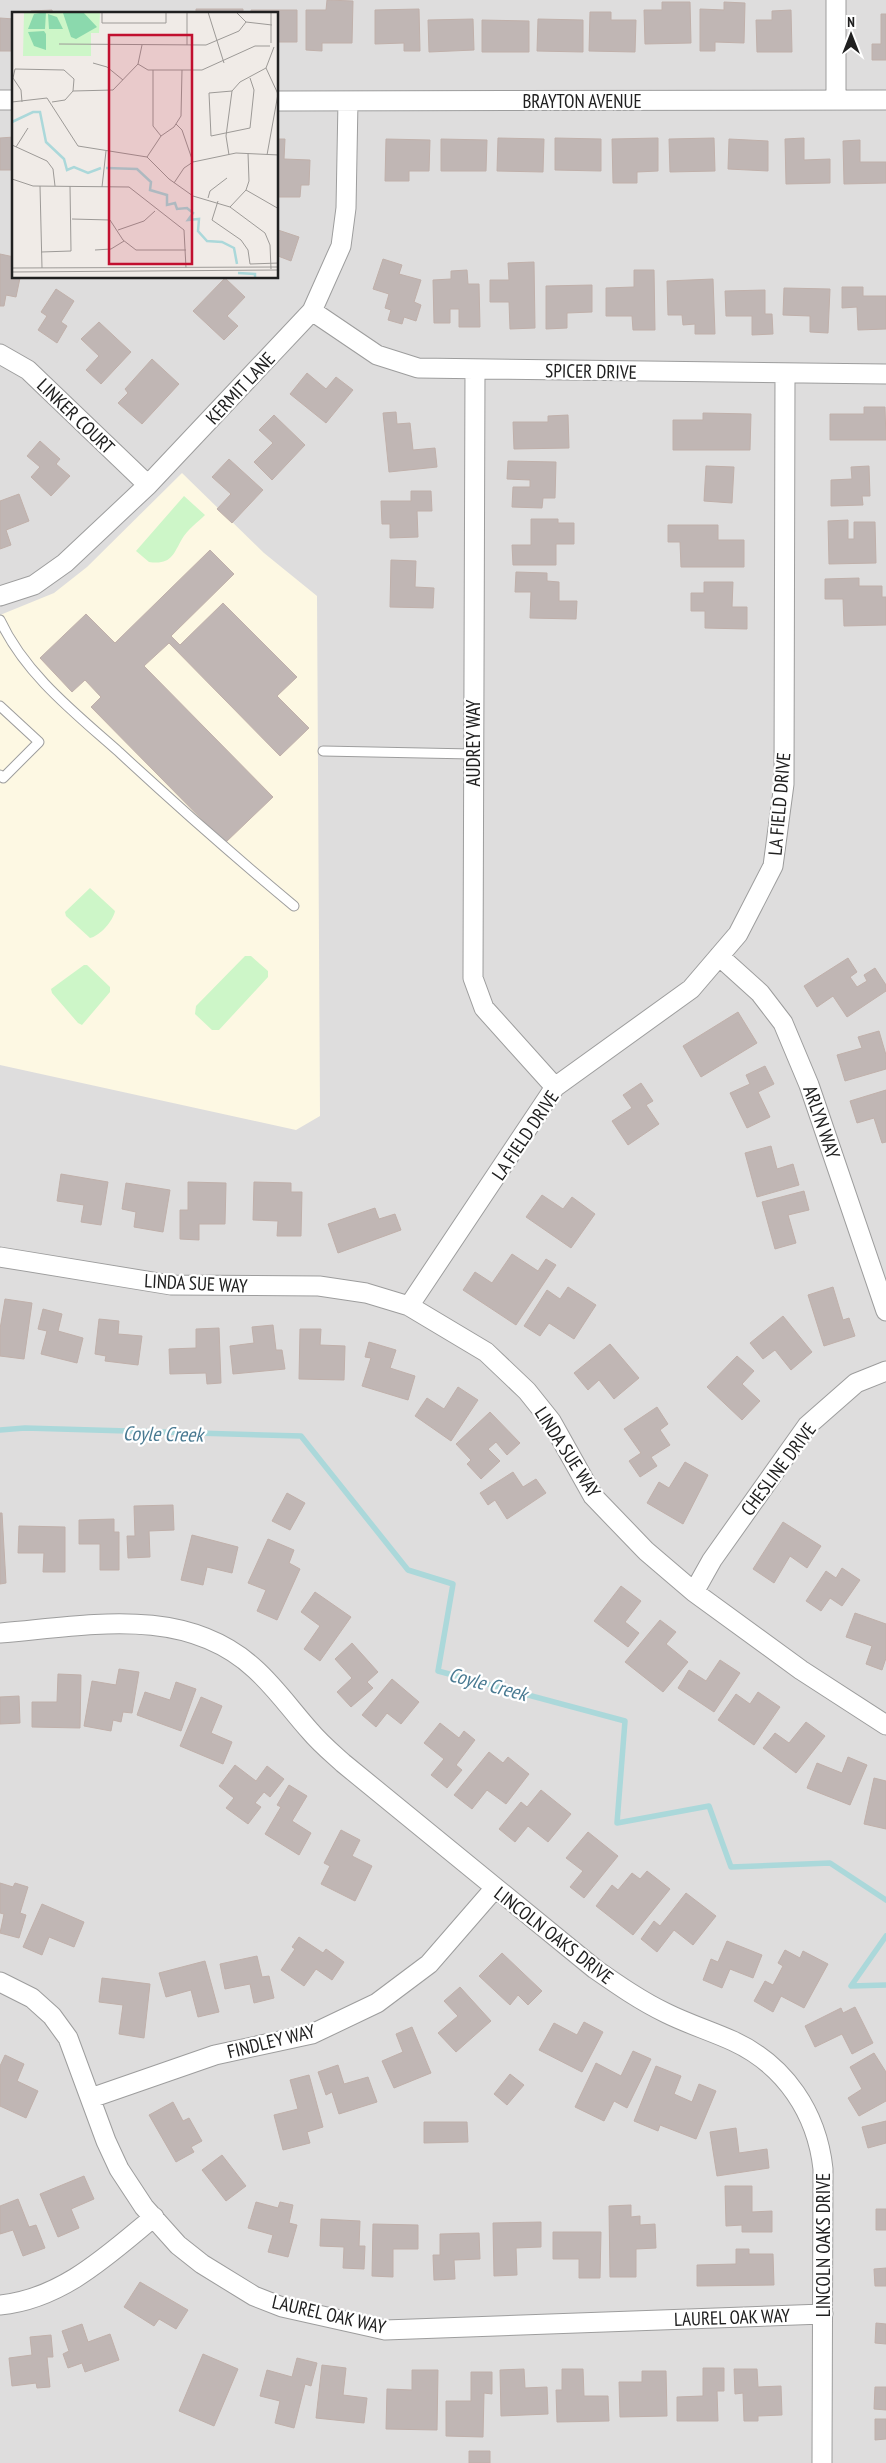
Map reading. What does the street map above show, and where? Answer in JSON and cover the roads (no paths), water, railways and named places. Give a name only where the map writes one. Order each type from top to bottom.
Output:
[{"type":"street","points":[[836,0],[836,100]]},
{"type":"street","name":"BRAYTON AVENUE","points":[[279,101],[886,100]]},
{"type":"street","name":"KERMIT LANE","points":[[0,596],[34,585],[65,563],[148,485],[312,311],[341,246],[346,208],[348,101]]},
{"type":"street","name":"SPICER DRIVE","points":[[312,311],[376,355],[418,368],[886,374]]},
{"type":"street","name":"LINKER COURT","points":[[0,354],[28,370],[148,485]]},
{"type":"street","name":"AUDREY WAY","points":[[475,369],[472,754],[473,978],[484,1008],[555,1087]]},
{"type":"street","name":"LA FIELD DRIVE","points":[[409,1306],[555,1087],[691,989],[738,934],[773,866],[784,784],[785,372]]},
{"type":"street","name":"ARLYN WAY","points":[[719,956],[760,993],[784,1023],[809,1085],[886,1311]]},
{"type":"street","name":"LINDA SUE WAY","points":[[0,1257],[171,1285],[319,1286],[366,1294],[409,1306],[486,1352],[527,1391],[551,1421],[593,1496],[646,1551],[694,1592],[801,1670],[886,1724]]},
{"type":"street","name":"CHESLINE DRIVE","points":[[694,1592],[712,1560],[807,1426],[856,1383],[886,1371]]},
{"type":"street","name":"LINCOLN OAKS DRIVE","points":[[0,1633],[132,1622],[159,1624],[209,1639],[232,1652],[254,1667],[311,1733],[343,1764],[595,1969],[625,1990],[665,2013],[734,2042],[758,2056],[781,2075],[799,2097],[813,2122],[821,2145],[824,2169],[822,2463]]},
{"type":"street","name":"FINDLEY WAY","points":[[91,2098],[215,2056],[312,2034],[377,2003],[429,1964],[495,1888]]},
{"type":"street","name":"LAUREL OAK WAY","points":[[0,1982],[32,1998],[52,2016],[74,2050],[106,2141],[119,2168],[144,2207],[178,2245],[202,2264],[254,2296],[282,2307],[385,2330],[823,2314]]},
{"type":"street","points":[[0,2305],[13,2304],[60,2288],[99,2262],[154,2217]]},
{"type":"lane","points":[[0,620],[9,640],[23,661],[66,703],[208,834],[294,906]]},
{"type":"lane","points":[[0,706],[38,742],[3,778],[0,775]]},
{"type":"lane","points":[[323,750],[472,754]]},
{"type":"waterway","name":"Coyle Creek","points":[[0,1430],[25,1428],[301,1436],[408,1570],[453,1584],[438,1671],[625,1721],[617,1823],[709,1806],[731,1867],[830,1863],[886,1900]]},
{"type":"waterway","name":"Coyle Creek","points":[[886,1936],[851,1986],[886,1985]]}]
